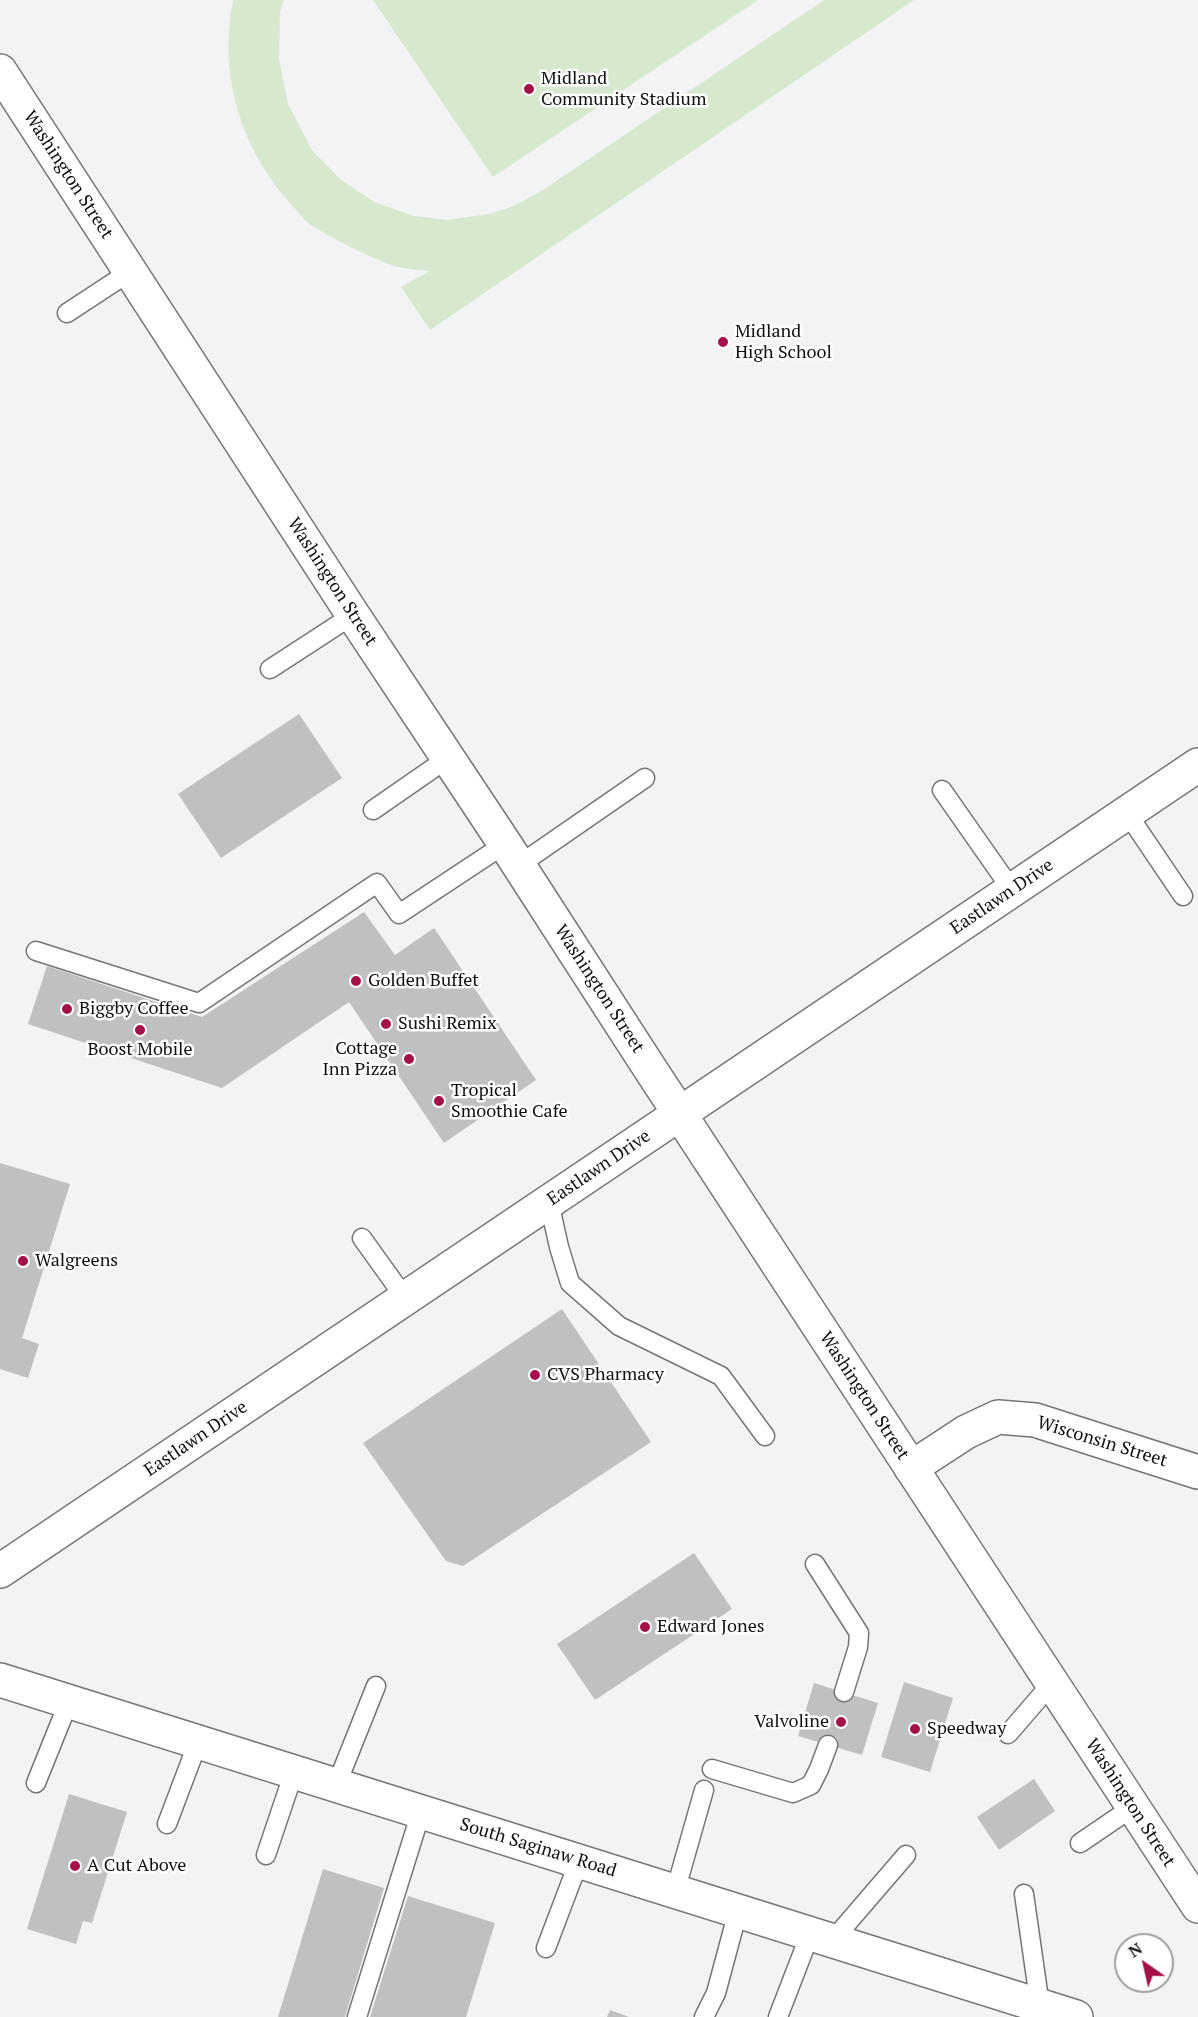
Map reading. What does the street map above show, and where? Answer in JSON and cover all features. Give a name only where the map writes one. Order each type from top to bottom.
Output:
[{"type":"street","name":"Washington Street","points":[[0,71],[353,615],[512,854],[1198,1906]]},
{"type":"street","name":"Eastlawn Drive","points":[[0,1571],[1198,765]]},
{"type":"street","name":"Wisconsin Street","points":[[911,1468],[966,1432],[998,1417],[1035,1420],[1198,1472]]},
{"type":"street","name":"South Saginaw Road","points":[[0,1680],[1076,2017]]},
{"type":"lane","points":[[67,314],[131,271]]},
{"type":"lane","points":[[270,669],[353,615]]},
{"type":"lane","points":[[373,810],[448,758]]},
{"type":"lane","points":[[36,951],[199,1003],[377,883],[399,914],[512,854],[645,778]]},
{"type":"lane","points":[[942,790],[1012,890]]},
{"type":"lane","points":[[1127,813],[1183,896]]},
{"type":"lane","points":[[549,1202],[570,1283],[619,1326],[721,1376],[765,1436]]},
{"type":"lane","points":[[362,1238],[405,1298]]},
{"type":"lane","points":[[815,1564],[859,1633],[858,1647],[844,1692]]},
{"type":"lane","points":[[1008,1734],[1052,1683]]},
{"type":"lane","points":[[336,1786],[376,1686]]},
{"type":"lane","points":[[36,1783],[69,1701]]},
{"type":"lane","points":[[167,1824],[198,1742]]},
{"type":"lane","points":[[712,1769],[793,1793],[811,1785],[828,1745]]},
{"type":"lane","points":[[266,1855],[294,1772]]},
{"type":"lane","points":[[675,1892],[704,1790]]},
{"type":"lane","points":[[1080,1843],[1133,1807]]},
{"type":"lane","points":[[357,2017],[421,1812]]},
{"type":"lane","points":[[778,2017],[821,1938],[906,1855]]},
{"type":"lane","points":[[546,1948],[579,1862]]},
{"type":"lane","points":[[1024,1894],[1040,2006]]},
{"type":"lane","points":[[704,2017],[717,1993],[738,1911]]},
{"type":"green space","points":[[233,0],[284,0],[280,12],[279,59],[288,104],[312,150],[339,178],[374,202],[414,216],[447,220],[490,214],[514,206],[543,190],[824,0],[914,0],[430,330],[401,287],[430,271],[388,264],[317,229],[308,223],[290,203],[258,158],[246,134],[231,82],[229,27]]},
{"type":"green space","name":"Midland Community Stadium","points":[[373,0],[758,0],[493,177]]},
{"type":"building","points":[[299,714],[342,778],[221,858],[178,794]]},
{"type":"building","points":[[364,912],[395,955],[434,928],[536,1080],[444,1143],[349,1002],[222,1088],[28,1024],[47,966],[202,1017]]},
{"type":"building","name":"Walgreens","points":[[0,1163],[70,1184],[22,1338],[39,1344],[28,1378],[0,1369]]},
{"type":"building","name":"CVS Pharmacy","points":[[562,1309],[651,1442],[463,1566],[446,1561],[363,1443]]},
{"type":"building","name":"Edward Jones","points":[[694,1553],[732,1609],[595,1700],[557,1644]]},
{"type":"building","points":[[904,1682],[953,1698],[930,1772],[881,1757]]},
{"type":"building","points":[[814,1683],[878,1703],[862,1755],[798,1736]]},
{"type":"building","points":[[1034,1779],[1055,1811],[999,1850],[977,1817]]},
{"type":"building","points":[[69,1794],[127,1812],[92,1923],[83,1921],[76,1944],[27,1929]]},
{"type":"building","points":[[323,1869],[384,1888],[345,2017],[278,2017]]},
{"type":"building","points":[[408,1896],[495,1923],[466,2017],[370,2017]]},
{"type":"building","points":[[610,2010],[629,2017],[607,2017]]},
{"type":"place","name":"Midland Community Stadium","points":[[529,89]]},
{"type":"place","name":"Midland High School","points":[[723,342]]},
{"type":"place","name":"Golden Buffet","points":[[356,981]]},
{"type":"place","name":"Biggby Coffee","points":[[67,1009]]},
{"type":"place","name":"Sushi Remix","points":[[386,1024]]},
{"type":"place","name":"Boost Mobile","points":[[140,1030]]},
{"type":"place","name":"Cottage Inn Pizza","points":[[409,1059]]},
{"type":"place","name":"Tropical Smoothie Cafe","points":[[439,1101]]},
{"type":"place","name":"Walgreens","points":[[23,1261]]},
{"type":"place","name":"CVS Pharmacy","points":[[535,1375]]},
{"type":"place","name":"Edward Jones","points":[[645,1627]]},
{"type":"place","name":"Valvoline","points":[[841,1722]]},
{"type":"place","name":"Speedway","points":[[915,1729]]},
{"type":"place","name":"A Cut Above","points":[[75,1866]]}]
